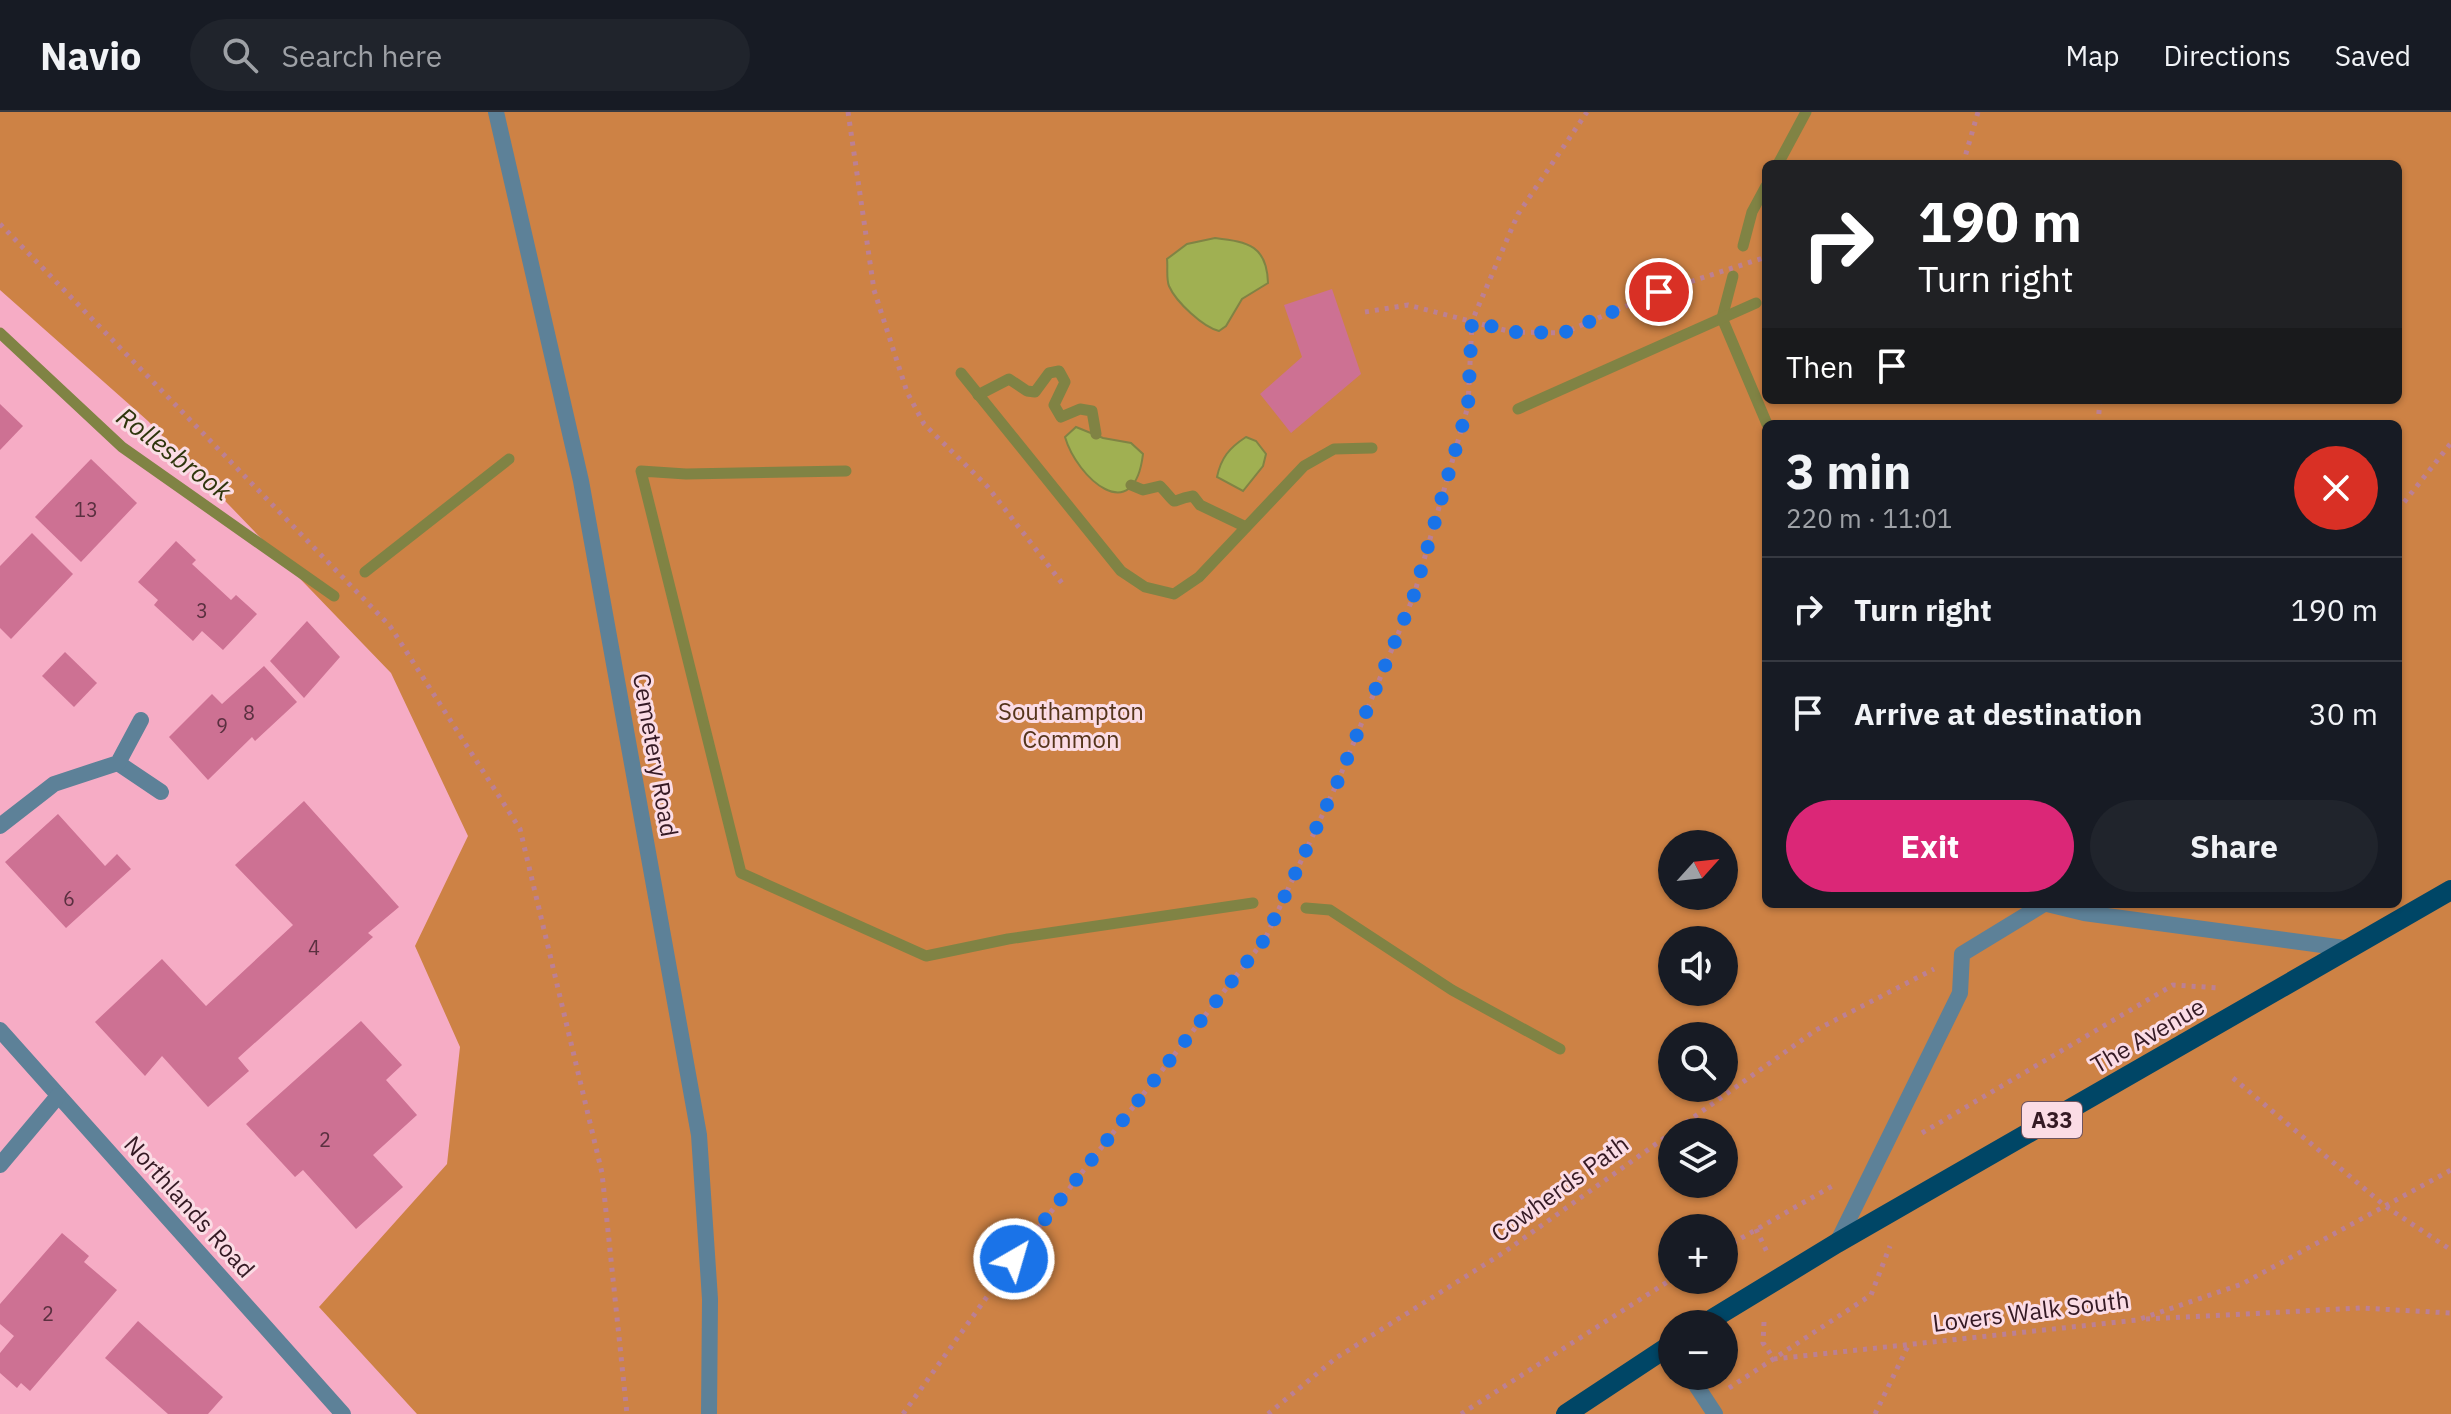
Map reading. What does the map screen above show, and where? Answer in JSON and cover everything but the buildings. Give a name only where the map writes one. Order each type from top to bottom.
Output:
[{"type":"main road","name":"The Avenue","points":[[1727,1310],[1837,1243],[2451,890]]},
{"type":"main road","points":[[1566,1414],[1658,1354]]},
{"type":"street","name":"Cemetery Road","points":[[496,112],[581,481],[699,1135],[710,1299],[709,1414]]},
{"type":"street","points":[[0,826],[54,784],[118,763],[141,720]]},
{"type":"street","points":[[118,763],[161,792]]},
{"type":"street","points":[[1837,1243],[1960,993],[1962,954],[2038,908]]},
{"type":"street","points":[[2062,908],[2352,949]]},
{"type":"street","name":"Northlands Road","points":[[0,1030],[343,1414]]},
{"type":"street","points":[[0,1165],[58,1096]]},
{"type":"street","points":[[1699,1390],[1715,1414]]},
{"type":"path","points":[[848,112],[874,290],[907,392],[924,424],[987,486],[1065,587]]},
{"type":"path","points":[[903,1414],[1014,1259],[1265,939],[1338,781],[1414,595],[1468,406],[1472,321],[1518,214],[1587,112]]},
{"type":"path","points":[[1964,160],[1978,112]]},
{"type":"path","points":[[0,224],[390,626],[520,829],[602,1173],[627,1414]]},
{"type":"path","points":[[1365,312],[1408,305],[1512,332],[1563,333],[1659,292],[1762,258]]},
{"type":"path","points":[[2402,505],[2451,443]]},
{"type":"path","name":"Cowherds Path","points":[[1268,1414],[1336,1358],[1503,1253],[1816,1030],[1962,954]]},
{"type":"path","points":[[1917,1136],[2173,985]]},
{"type":"path","points":[[2233,1078],[2385,1206],[2451,1250]]},
{"type":"path","name":"Lovers Walk South","points":[[1774,1359],[2137,1320],[2242,1284],[2451,1170]]},
{"type":"path","points":[[1738,1240],[1837,1183]]},
{"type":"path","points":[[1756,1229],[1768,1247]]},
{"type":"path","points":[[1461,1414],[1658,1288]]},
{"type":"path","points":[[1741,1381],[1871,1295]]},
{"type":"path","points":[[2137,1320],[2361,1308],[2451,1313]]},
{"type":"path","points":[[1763,1343],[1774,1359]]},
{"type":"path","points":[[1875,1414],[1909,1345]]},
{"type":"green space","name":"Southampton Common","points":[[0,112],[2451,112],[2451,1414],[417,1414],[319,1307],[447,1164],[460,1047],[415,946],[468,836],[391,673],[148,421],[0,290]]},
{"type":"shaded area","points":[[1215,238],[1254,248],[1264,261],[1268,283],[1242,299],[1226,326],[1219,331],[1205,325],[1184,306],[1169,286],[1167,276],[1167,259],[1187,244]]},
{"type":"shaded area","points":[[1076,427],[1103,438],[1131,443],[1143,454],[1138,476],[1129,489],[1118,492],[1105,489],[1081,468],[1065,437]]},
{"type":"shaded area","points":[[1246,437],[1256,441],[1266,454],[1263,466],[1243,491],[1217,477],[1227,454]]},
{"type":"waterway","points":[[1780,160],[1806,112]]},
{"type":"waterway","points":[[1743,246],[1752,212],[1762,193]]},
{"type":"waterway","points":[[1733,276],[1722,318],[1765,420]]},
{"type":"waterway","points":[[1518,409],[1756,303]]},
{"type":"waterway","name":"Rollesbrook","points":[[0,333],[122,447],[334,596]]},
{"type":"waterway","points":[[978,395],[1009,379],[1027,391],[1035,392],[1049,373],[1059,371],[1065,382],[1054,405],[1061,417],[1080,409],[1092,411],[1096,434]]},
{"type":"waterway","points":[[961,373],[1121,571],[1145,587],[1174,594],[1199,577],[1304,466],[1334,449],[1372,448]]},
{"type":"waterway","points":[[365,572],[509,459]]},
{"type":"waterway","points":[[846,471],[686,474],[641,471],[741,873],[926,956],[1008,939],[1253,903]]},
{"type":"waterway","points":[[1131,485],[1143,490],[1160,486],[1175,501],[1193,496],[1200,505],[1246,527]]},
{"type":"waterway","points":[[1306,908],[1330,910],[1452,990],[1560,1049]]},
{"type":"route","points":[[1014,1259],[1265,939],[1338,781],[1414,595],[1468,406],[1472,321],[1512,332],[1563,333],[1659,292]]}]
